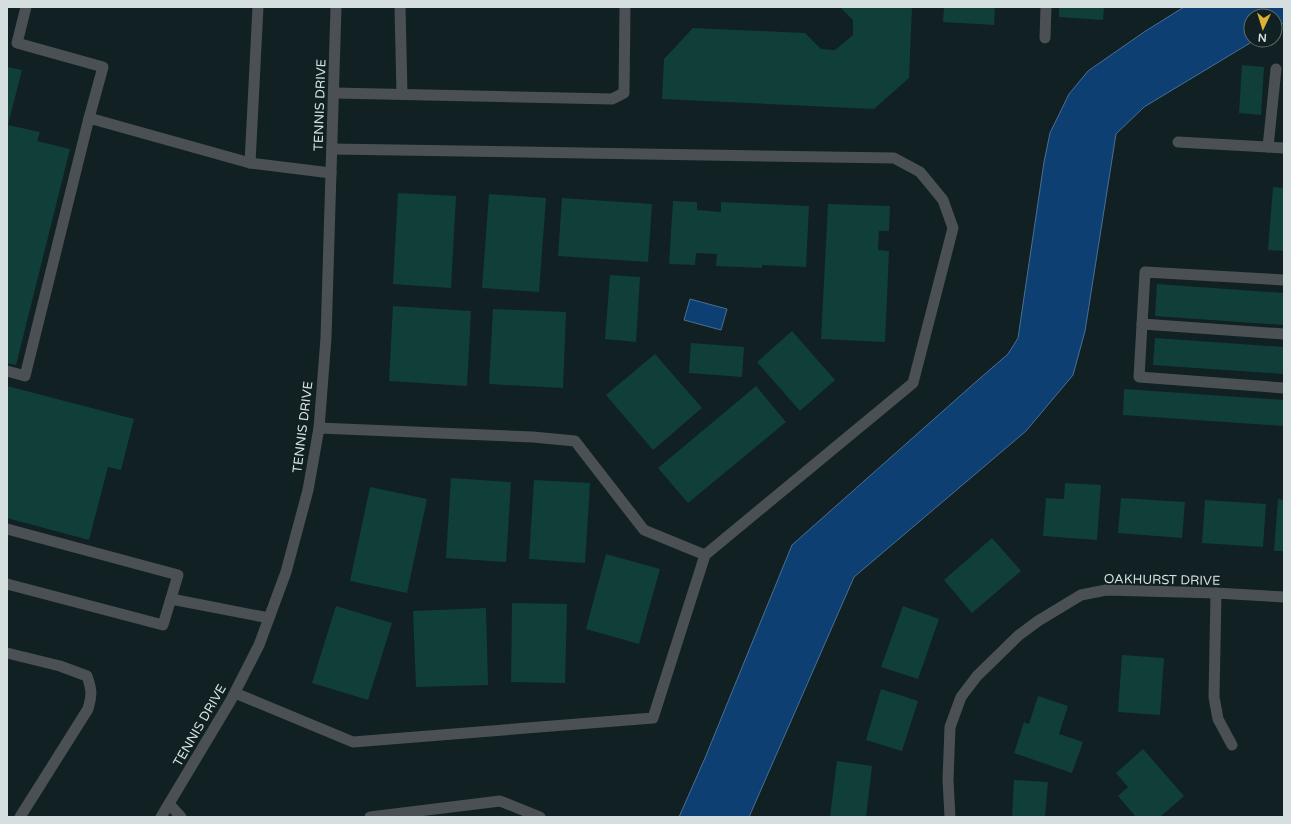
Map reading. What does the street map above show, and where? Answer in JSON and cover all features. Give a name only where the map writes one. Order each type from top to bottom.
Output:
[{"type":"street","points":[[7,371],[25,376],[103,67],[17,43],[26,7]]},
{"type":"street","points":[[250,163],[258,7]]},
{"type":"street","name":"TENNIS DRIVE","points":[[161,817],[235,693],[258,645],[286,572],[308,490],[318,428],[326,338],[336,7]]},
{"type":"street","points":[[400,7],[402,94]]},
{"type":"street","points":[[334,92],[612,99],[624,93],[625,7]]},
{"type":"street","points":[[1045,38],[1046,7]]},
{"type":"street","points":[[1268,147],[1276,69]]},
{"type":"street","points":[[89,118],[250,163],[331,173]]},
{"type":"street","points":[[1178,142],[1284,148]]},
{"type":"street","points":[[235,693],[353,742],[653,718],[705,555],[913,383],[953,228],[944,200],[920,172],[894,158],[332,149]]},
{"type":"street","points":[[1284,280],[1145,272],[1139,377],[1284,388]]},
{"type":"street","points":[[1142,324],[1284,334]]},
{"type":"street","points":[[318,428],[533,437],[575,441],[644,530],[705,555]]},
{"type":"street","points":[[7,529],[178,575],[163,625],[7,584]]},
{"type":"street","name":"OAKHURST DRIVE","points":[[950,817],[948,780],[950,727],[961,697],[977,676],[1019,635],[1038,622],[1081,595],[1106,590],[1216,593],[1284,597]]},
{"type":"street","points":[[1216,593],[1214,697],[1218,719],[1232,745]]},
{"type":"street","points":[[172,599],[269,618]]},
{"type":"street","points":[[7,653],[60,666],[87,676],[91,686],[92,696],[88,709],[20,817]]},
{"type":"street","points":[[370,817],[500,801],[540,817]]},
{"type":"street","points":[[169,804],[181,817]]},
{"type":"water","points":[[1184,7],[1284,7],[1283,24],[1283,8],[1243,8],[1243,47],[1144,107],[1116,134],[1085,331],[1073,375],[1026,431],[854,577],[749,817],[679,817],[705,758],[792,545],[1008,354],[1018,338],[1044,162],[1050,133],[1069,94],[1088,71],[1144,32]]},
{"type":"water","points":[[690,299],[727,309],[721,330],[684,320]]},
{"type":"building","points":[[840,7],[912,7],[909,78],[874,109],[662,99],[664,59],[693,28],[805,33],[821,49],[835,50],[853,35],[853,20]]},
{"type":"building","points":[[944,7],[995,7],[994,25],[943,22]]},
{"type":"building","points":[[1059,7],[1104,7],[1103,20],[1059,17]]},
{"type":"building","points":[[1242,65],[1264,67],[1261,115],[1239,113]]},
{"type":"building","points":[[7,67],[22,70],[8,125],[40,132],[37,141],[70,149],[16,365],[7,363]]},
{"type":"building","points":[[1273,187],[1284,188],[1284,251],[1268,250]]},
{"type":"building","points":[[398,193],[456,196],[451,288],[393,284]]},
{"type":"building","points":[[489,194],[546,198],[539,292],[482,288]]},
{"type":"building","points":[[562,198],[652,204],[648,262],[558,256]]},
{"type":"building","points":[[673,201],[697,202],[697,210],[721,212],[721,202],[809,206],[806,267],[762,265],[762,268],[716,266],[717,254],[696,253],[695,265],[669,264]]},
{"type":"building","points":[[828,204],[890,206],[889,231],[879,231],[878,250],[889,251],[885,342],[821,339]]},
{"type":"building","points":[[610,275],[640,277],[636,342],[605,339]]},
{"type":"building","points":[[1157,284],[1284,293],[1284,325],[1155,316]]},
{"type":"building","points":[[393,306],[471,311],[467,386],[389,381]]},
{"type":"building","points":[[493,309],[566,312],[563,388],[489,384]]},
{"type":"building","points":[[792,331],[835,380],[800,411],[757,362]]},
{"type":"building","points":[[1155,338],[1284,347],[1284,374],[1153,365]]},
{"type":"building","points":[[691,343],[744,347],[742,377],[689,373]]},
{"type":"building","points":[[655,354],[702,408],[653,450],[606,395]]},
{"type":"building","points":[[7,386],[134,419],[121,470],[108,467],[89,540],[7,518]]},
{"type":"building","points":[[756,386],[786,422],[688,503],[658,468]]},
{"type":"building","points":[[1124,389],[1284,400],[1284,426],[1123,415]]},
{"type":"building","points":[[451,478],[511,482],[506,562],[446,558]]},
{"type":"building","points":[[534,480],[590,483],[585,563],[529,559]]},
{"type":"building","points":[[1065,483],[1101,485],[1097,540],[1043,536],[1046,498],[1064,499]]},
{"type":"building","points":[[370,487],[427,499],[407,593],[350,581]]},
{"type":"building","points":[[1121,498],[1185,502],[1182,538],[1118,533]]},
{"type":"building","points":[[1278,499],[1284,500],[1284,551],[1274,551]]},
{"type":"building","points":[[1205,500],[1266,504],[1263,547],[1202,543]]},
{"type":"building","points":[[992,538],[1021,571],[972,613],[944,580]]},
{"type":"building","points":[[606,554],[660,569],[639,644],[586,629]]},
{"type":"building","points":[[512,603],[567,604],[565,683],[511,682]]},
{"type":"building","points":[[336,606],[392,623],[368,700],[312,683]]},
{"type":"building","points":[[903,606],[939,619],[918,679],[881,667]]},
{"type":"building","points":[[486,608],[488,685],[416,687],[413,611]]},
{"type":"building","points":[[1122,655],[1164,658],[1160,715],[1118,712]]},
{"type":"building","points":[[881,689],[918,701],[902,751],[866,740]]},
{"type":"building","points":[[1038,696],[1068,706],[1059,734],[1083,742],[1072,773],[1014,753],[1024,722],[1029,724]]},
{"type":"building","points":[[1143,749],[1184,796],[1160,817],[1136,817],[1118,796],[1128,787],[1116,773]]},
{"type":"building","points":[[837,761],[872,766],[866,817],[830,817]]},
{"type":"building","points":[[1014,780],[1048,782],[1045,817],[1012,817]]}]
